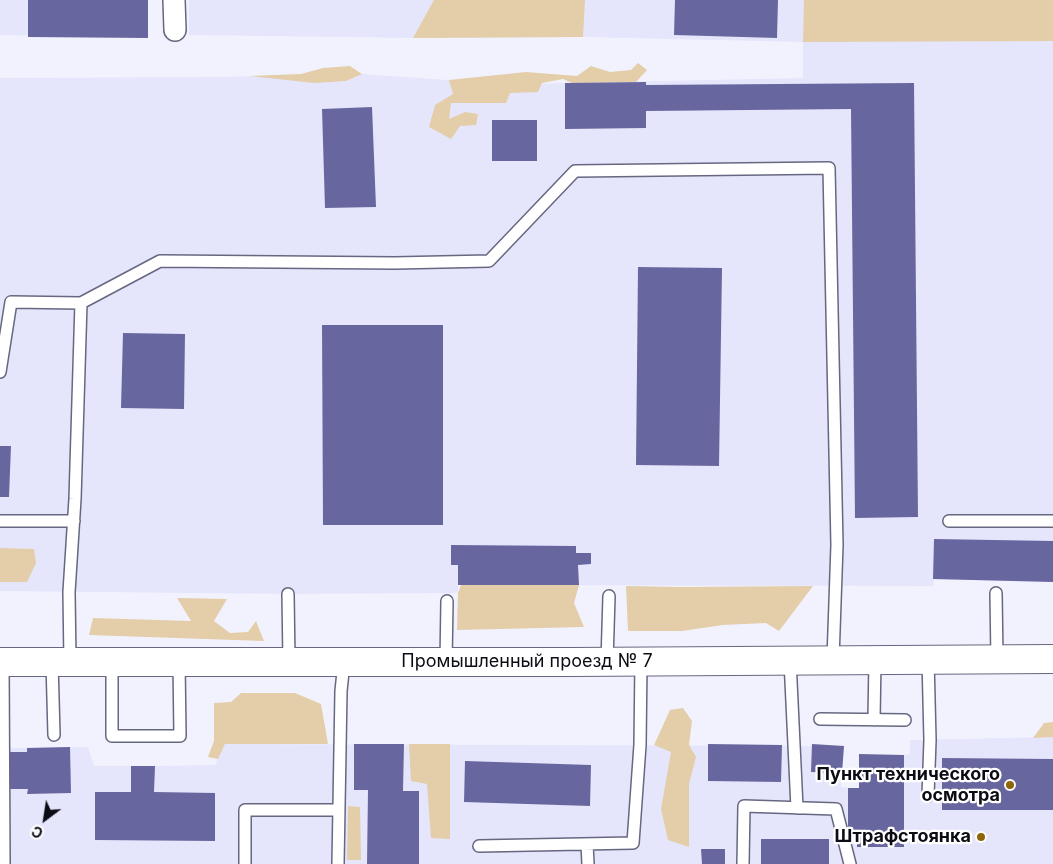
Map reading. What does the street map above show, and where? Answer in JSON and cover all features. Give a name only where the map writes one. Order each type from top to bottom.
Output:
[{"type":"street","points":[[174,0],[175,30]]},
{"type":"street","name":"Промышленный проезд № 7","points":[[2,662],[641,662],[833,659],[1053,659]]},
{"type":"lane","points":[[0,372],[11,302],[81,304],[160,261],[394,263],[489,260],[575,171],[830,168],[837,545],[833,659]]},
{"type":"lane","points":[[54,735],[69,592],[74,521],[81,304]]},
{"type":"lane","points":[[0,520],[74,521]]},
{"type":"lane","points":[[949,521],[1053,521]]},
{"type":"lane","points":[[996,593],[997,659]]},
{"type":"lane","points":[[288,594],[289,662]]},
{"type":"lane","points":[[607,662],[609,596]]},
{"type":"lane","points":[[446,662],[447,601]]},
{"type":"lane","points":[[874,720],[875,659]]},
{"type":"lane","points":[[790,660],[797,808]]},
{"type":"lane","points":[[928,660],[930,740],[928,796]]},
{"type":"lane","points":[[2,662],[4,864]]},
{"type":"lane","points":[[112,662],[112,736],[180,736],[179,662]]},
{"type":"lane","points":[[338,864],[337,810],[344,662]]},
{"type":"lane","points":[[479,846],[633,843],[640,745],[641,662]]},
{"type":"lane","points":[[820,719],[905,720]]},
{"type":"lane","points":[[744,864],[744,806],[836,809],[850,864]]},
{"type":"lane","points":[[245,864],[245,810],[337,810]]},
{"type":"lane","points":[[587,844],[588,864]]},
{"type":"shaded area","points":[[0,0],[148,0],[148,38],[0,35]]},
{"type":"shaded area","points":[[189,0],[1053,0],[1053,582],[934,579],[933,586],[458,585],[458,593],[288,594],[0,591],[0,78],[223,77],[348,73],[448,80],[471,85],[803,78],[803,42],[583,37],[413,38],[189,35]]},
{"type":"shaded area","points":[[434,0],[585,0],[583,37],[413,38]]},
{"type":"shaded area","points":[[804,0],[1053,0],[1053,41],[803,42]]},
{"type":"shaded area","points":[[638,63],[647,70],[636,82],[572,83],[563,79],[542,83],[538,92],[510,93],[506,103],[451,103],[449,119],[465,112],[478,114],[476,125],[460,126],[451,139],[429,127],[435,105],[453,94],[449,80],[526,72],[577,76],[591,66],[610,72],[631,70]]},
{"type":"shaded area","points":[[350,66],[362,74],[346,81],[314,83],[250,76],[301,74],[323,68]]},
{"type":"shaded area","points":[[0,548],[34,549],[36,563],[27,582],[0,582]]},
{"type":"shaded area","points":[[461,585],[579,585],[574,603],[584,627],[457,630],[458,593]]},
{"type":"shaded area","points":[[626,586],[813,586],[779,631],[766,623],[723,625],[682,631],[628,631]]},
{"type":"shaded area","points":[[177,598],[227,599],[214,621],[230,633],[248,632],[256,621],[264,641],[89,635],[93,618],[191,621]]},
{"type":"shaded area","points":[[241,693],[295,693],[321,704],[328,744],[225,744],[218,759],[208,757],[214,741],[214,703],[231,702]]},
{"type":"shaded area","points":[[683,708],[692,721],[689,745],[696,757],[689,784],[689,847],[668,840],[661,809],[671,752],[654,745],[670,710]]},
{"type":"shaded area","points":[[1053,722],[1053,737],[1033,738],[1044,723]]},
{"type":"shaded area","points":[[1053,737],[1053,864],[0,864],[0,748],[88,747],[94,766],[155,766],[215,765],[225,744],[844,746],[841,787],[848,788],[848,829],[857,830],[857,847],[903,847],[904,755],[910,754],[910,740]]},
{"type":"shaded area","points":[[409,744],[450,744],[450,839],[431,838],[427,784],[411,781]]},
{"type":"shaded area","points":[[348,806],[360,807],[361,860],[347,860]]},
{"type":"building","points":[[28,0],[148,0],[148,38],[28,37]]},
{"type":"building","points":[[675,0],[778,0],[777,38],[674,35]]},
{"type":"building","points":[[646,82],[646,85],[914,83],[918,517],[855,518],[851,109],[646,111],[646,128],[565,129],[565,83]]},
{"type":"building","points":[[372,107],[376,207],[325,208],[322,109]]},
{"type":"building","points":[[492,120],[537,120],[537,161],[492,161]]},
{"type":"building","points":[[638,267],[722,268],[719,466],[636,465]]},
{"type":"building","points":[[322,325],[443,325],[443,525],[323,525]]},
{"type":"building","points":[[123,333],[185,334],[184,409],[121,408]]},
{"type":"building","points":[[0,446],[11,446],[9,497],[0,497]]},
{"type":"building","points":[[934,539],[1053,541],[1053,582],[933,579]]},
{"type":"building","points":[[451,545],[576,546],[576,553],[591,553],[591,564],[578,565],[579,585],[458,585],[458,565],[451,565]]},
{"type":"building","points":[[354,744],[404,744],[403,791],[419,791],[419,864],[367,864],[368,790],[354,790]]},
{"type":"building","points":[[708,744],[782,745],[781,782],[708,781]]},
{"type":"building","points":[[812,744],[844,746],[842,773],[811,772]]},
{"type":"building","points":[[70,747],[71,793],[27,794],[28,789],[0,789],[0,752],[27,752],[27,748]]},
{"type":"building","points":[[859,754],[904,755],[904,847],[857,847],[857,830],[848,830],[848,788],[859,788]]},
{"type":"building","name":"Пункт технического осмотра","points":[[942,758],[1053,759],[1053,810],[942,810]]},
{"type":"building","points":[[465,761],[591,765],[590,806],[464,802]]},
{"type":"building","points":[[131,766],[155,766],[154,792],[215,793],[215,841],[95,840],[95,792],[131,792]]},
{"type":"building","points":[[761,839],[829,839],[829,864],[761,864]]},
{"type":"building","points":[[701,849],[725,849],[725,864],[702,864]]},
{"type":"place","name":"Пункт технического осмотра","points":[[1010,785]]},
{"type":"place","name":"Штрафстоянка","points":[[981,837]]}]
